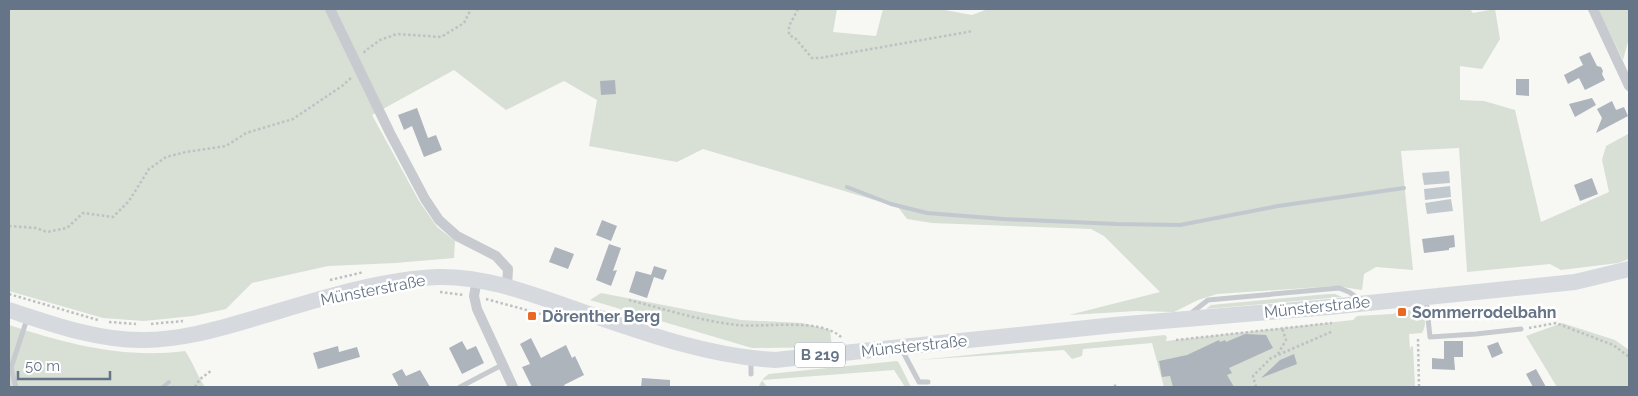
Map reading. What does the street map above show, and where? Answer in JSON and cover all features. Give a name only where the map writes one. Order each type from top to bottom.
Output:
[{"type":"main road","name":"Münsterstraße","points":[[9,310],[97,335],[145,340],[206,332],[337,295],[413,279],[437,277],[477,279],[714,353],[751,367],[775,360],[851,352],[1575,282],[1629,269]]},
{"type":"street","points":[[330,9],[425,199],[439,220],[457,236],[496,256],[508,269],[507,287]]},
{"type":"street","points":[[1592,9],[1629,86]]},
{"type":"street","points":[[477,279],[474,296],[478,309],[513,387]]},
{"type":"lane","points":[[1426,296],[1430,337],[1521,329]]},
{"type":"lane","points":[[16,387],[11,368],[28,316]]},
{"type":"lane","points":[[901,347],[921,385],[928,382]]},
{"type":"lane","points":[[460,387],[502,365]]},
{"type":"path","points":[[9,226],[36,228],[47,232],[67,228],[83,213],[113,217],[129,201],[149,169],[166,158],[193,151],[226,146],[246,133],[293,118],[342,86],[361,70],[365,51],[380,40],[397,34],[441,37],[464,23],[472,9]]},
{"type":"path","points":[[798,9],[789,26],[789,35],[795,38],[812,58],[973,31]]},
{"type":"path","points":[[328,281],[371,271]]},
{"type":"path","points":[[9,294],[103,321],[144,325],[186,320]]},
{"type":"path","points":[[629,300],[738,325],[806,326],[825,329],[844,340],[851,352]]},
{"type":"path","points":[[1176,340],[1332,323]]},
{"type":"path","points":[[1521,329],[1556,323],[1613,345],[1629,357]]},
{"type":"path","points":[[1278,355],[1286,340],[1282,328]]},
{"type":"path","points":[[1256,387],[1252,376],[1270,358],[1333,331]]},
{"type":"path","points":[[1418,339],[1419,387]]},
{"type":"path","points":[[195,387],[200,379],[212,370]]},
{"type":"shaded area","points":[[9,9],[837,9],[833,32],[876,36],[883,9],[939,9],[972,15],[988,9],[1470,9],[1473,13],[1495,9],[1500,39],[1482,69],[1460,66],[1460,100],[1484,101],[1515,110],[1541,222],[1609,192],[1602,160],[1606,146],[1628,134],[1629,259],[1618,263],[1561,270],[1550,264],[1467,272],[1459,148],[1401,151],[1413,270],[1376,267],[1364,274],[1362,290],[1336,286],[1217,294],[1198,300],[1174,312],[1137,311],[1069,315],[1160,292],[1104,236],[1091,229],[932,223],[907,219],[898,207],[703,149],[677,162],[589,146],[597,100],[564,81],[506,110],[454,70],[372,115],[419,201],[437,227],[455,241],[454,258],[328,266],[252,283],[226,309],[193,316],[144,321],[103,318],[9,291]]},
{"type":"shaded area","points":[[1598,9],[1629,9],[1629,38],[1623,60]]},
{"type":"shaded area","points":[[1449,171],[1450,183],[1424,185],[1422,173]]},
{"type":"shaded area","points":[[1450,186],[1451,197],[1425,200],[1424,189]]},
{"type":"shaded area","points":[[1451,199],[1453,211],[1427,214],[1425,203]]},
{"type":"shaded area","points":[[601,293],[741,320],[802,323],[830,330],[832,347],[752,348],[590,300]]},
{"type":"shaded area","points":[[1328,294],[1342,297],[1206,309],[1211,305]]},
{"type":"shaded area","points":[[1421,309],[1425,320],[1422,333],[1409,334],[1410,350],[1411,346],[1413,347],[1415,387],[1164,387],[1152,343],[1083,349],[1082,356],[1072,359],[1064,350],[919,360],[1165,335],[1167,337],[1166,341],[1353,320],[1357,316],[1393,314],[1400,311]]},
{"type":"shaded area","points":[[1562,323],[1615,340],[1629,350],[1629,387],[1557,387],[1526,336]]},
{"type":"shaded area","points":[[9,325],[74,344],[96,348],[140,353],[185,351],[205,387],[9,387]]},
{"type":"shaded area","points":[[897,361],[911,387],[905,387],[894,370],[762,380],[769,374]]},
{"type":"shaded area","points":[[762,380],[767,387],[759,386]]},
{"type":"building","points":[[1590,52],[1597,66],[1601,67],[1605,80],[1585,90],[1579,78],[1568,84],[1564,75],[1583,65],[1579,57]]},
{"type":"building","points":[[1516,79],[1529,79],[1529,96],[1516,95]]},
{"type":"building","points":[[615,80],[616,94],[601,95],[600,81]]},
{"type":"building","points":[[1592,98],[1596,105],[1575,117],[1569,104]]},
{"type":"building","points":[[1612,101],[1616,110],[1624,107],[1628,116],[1596,133],[1602,118],[1597,109]]},
{"type":"building","points":[[417,108],[428,138],[436,135],[442,150],[424,157],[412,126],[404,130],[398,115]]},
{"type":"building","points":[[1592,178],[1598,194],[1580,201],[1574,185]]},
{"type":"building","points":[[602,220],[617,226],[611,241],[596,235]]},
{"type":"building","points":[[1454,235],[1455,247],[1449,248],[1449,250],[1424,253],[1422,239]]},
{"type":"building","points":[[609,244],[621,248],[613,271],[617,270],[611,286],[596,280]]},
{"type":"building","points":[[555,247],[574,254],[568,269],[549,262]]},
{"type":"building","points":[[654,266],[667,270],[663,280],[654,277],[647,298],[629,292],[636,271],[651,275]]},
{"type":"building","points":[[1245,334],[1266,335],[1273,348],[1229,368],[1232,373],[1227,375],[1234,387],[1173,387],[1170,376],[1162,377],[1159,361],[1187,355],[1219,340],[1220,342],[1225,340],[1226,342]]},
{"type":"building","points":[[531,338],[541,358],[566,345],[572,358],[575,356],[584,375],[564,385],[565,387],[532,387],[522,367],[530,364],[520,344]]},
{"type":"building","points":[[462,341],[467,350],[476,346],[484,363],[462,374],[449,348]]},
{"type":"building","points":[[1444,341],[1463,341],[1463,357],[1454,357],[1455,370],[1432,369],[1432,358],[1444,359]]},
{"type":"building","points":[[1498,342],[1503,353],[1492,358],[1487,346]]},
{"type":"building","points":[[338,346],[339,352],[357,347],[360,357],[318,369],[313,353]]},
{"type":"building","points":[[1294,354],[1297,364],[1261,378],[1280,360]]},
{"type":"building","points":[[402,369],[406,376],[420,370],[430,387],[399,387],[392,374]]},
{"type":"building","points":[[1536,369],[1546,387],[1533,387],[1526,374]]},
{"type":"building","points":[[642,378],[670,380],[670,387],[641,387]]},
{"type":"waterway","points":[[847,187],[891,204],[927,213],[1003,219],[1180,225],[1278,206],[1404,188]]},
{"type":"waterway","points":[[163,387],[169,382]]},
{"type":"place","name":"Sommerrodelbahn","points":[[1402,312]]},
{"type":"place","name":"Dörenther Berg","points":[[532,316]]}]
